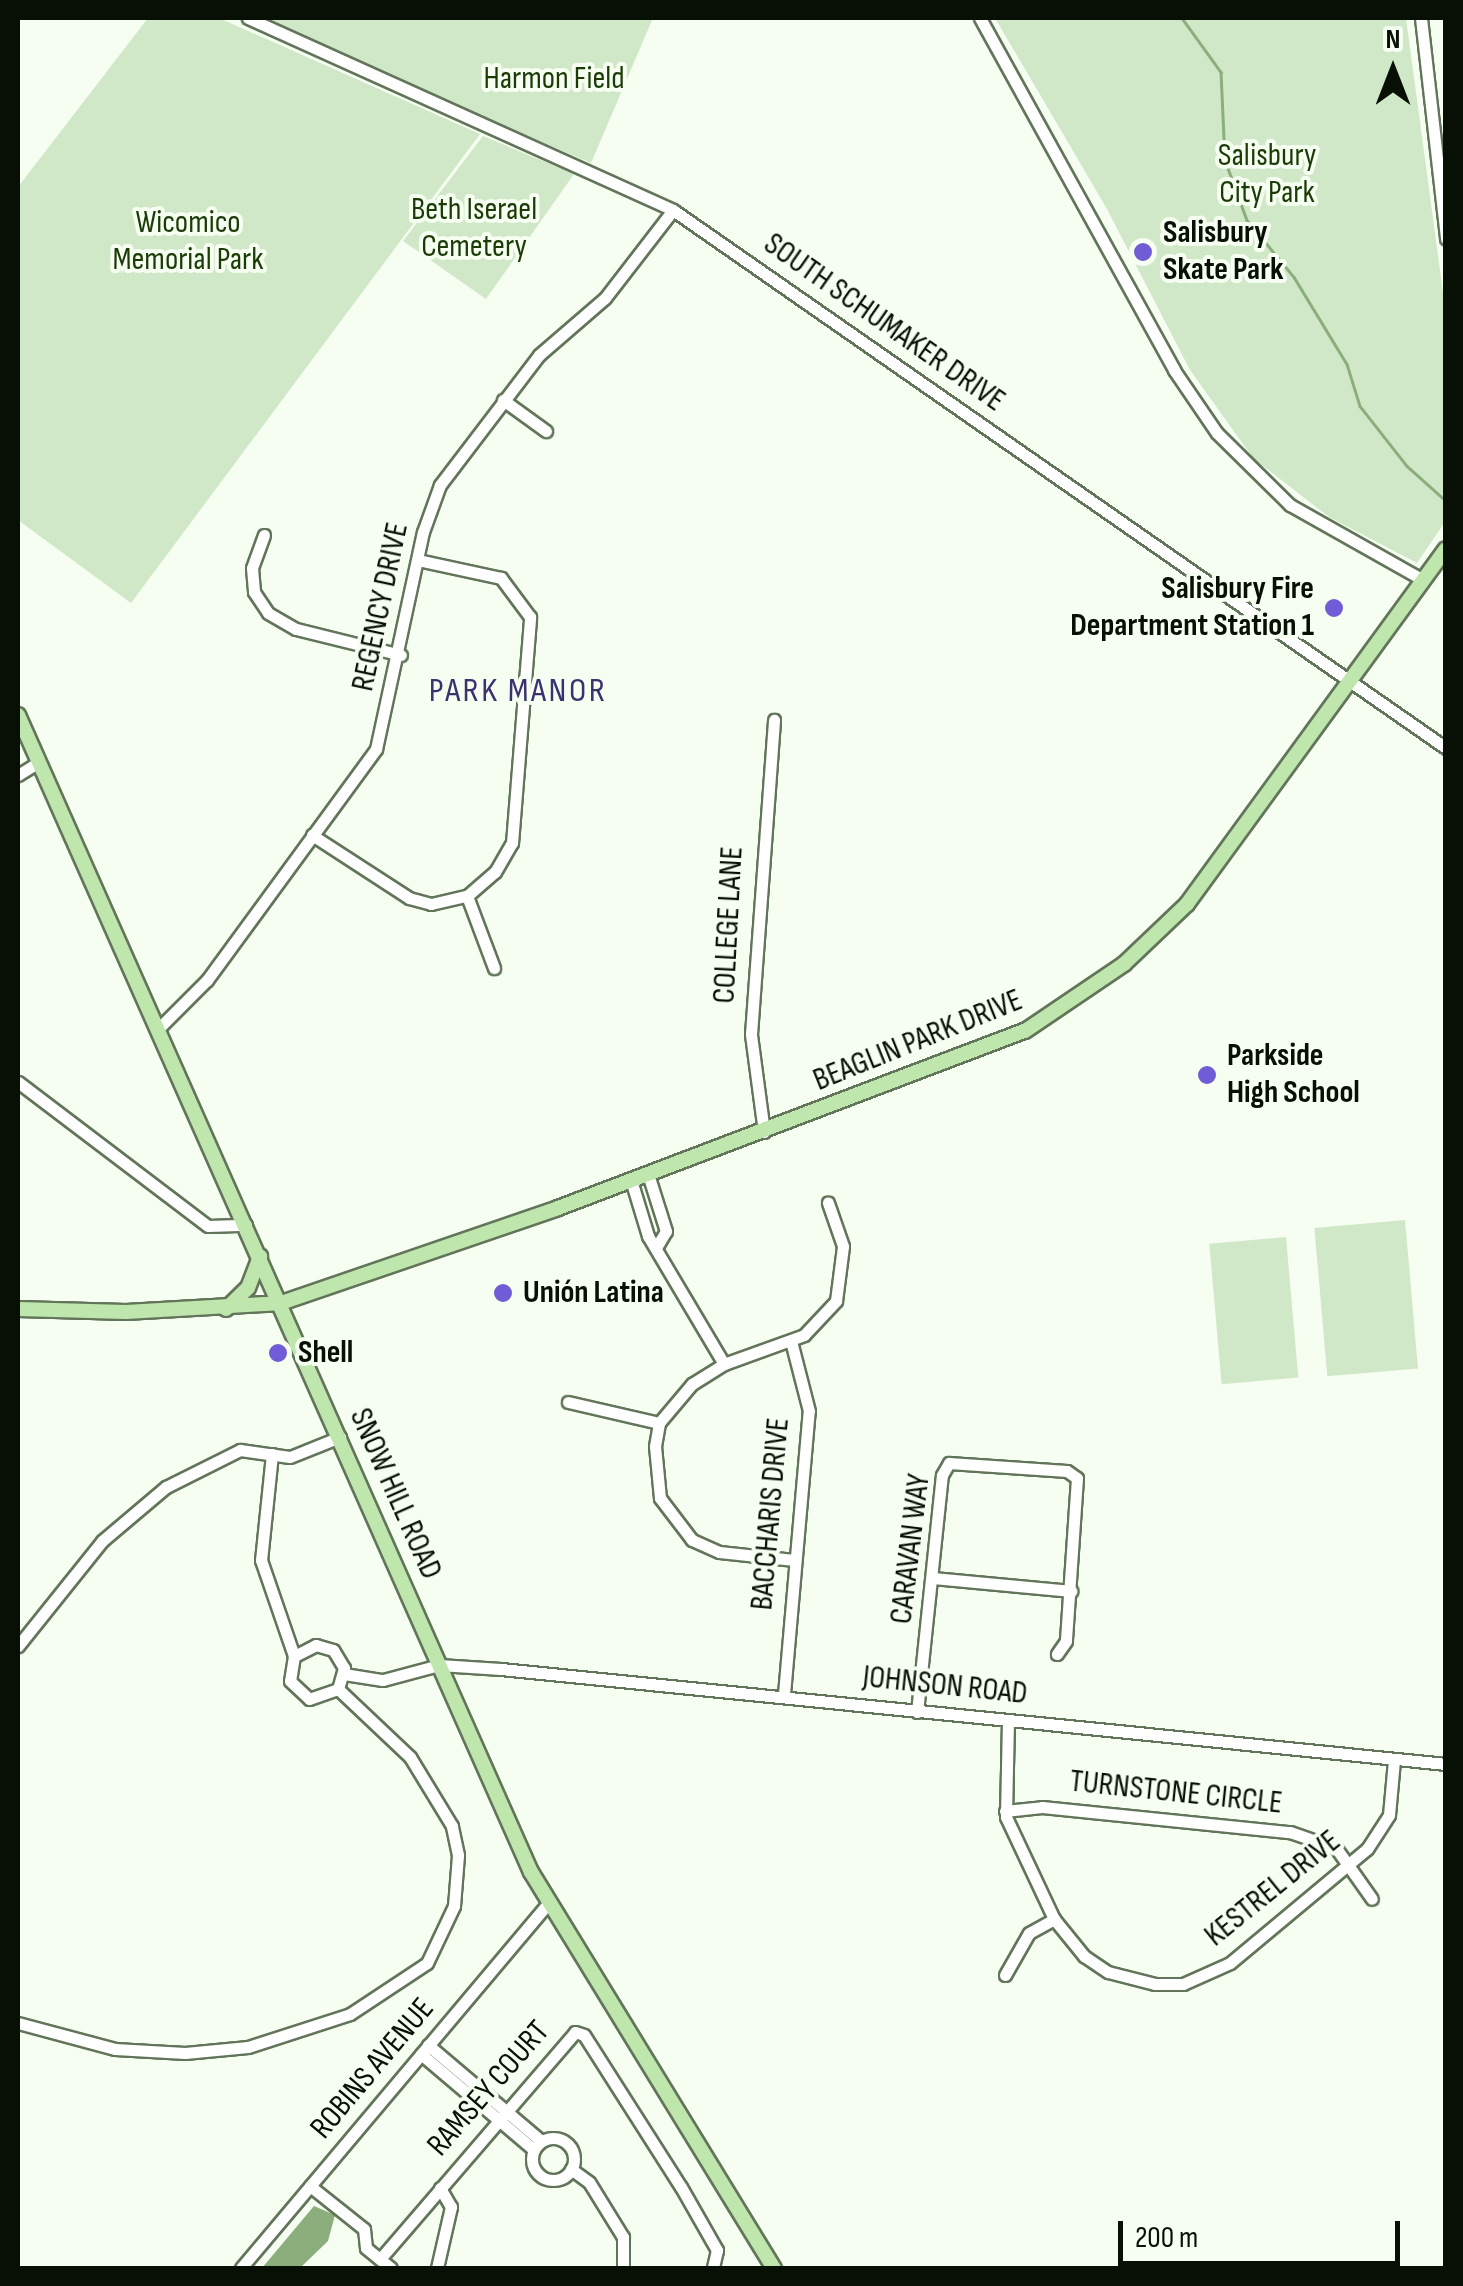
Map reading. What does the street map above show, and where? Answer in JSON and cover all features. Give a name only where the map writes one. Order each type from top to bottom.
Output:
[{"type":"main road","name":"BEAGLIN PARK DRIVE","points":[[18,1308],[224,1310],[281,1303],[648,1174],[998,1044],[1115,971],[1218,868],[1446,549]]},
{"type":"main road","name":"SNOW HILL ROAD","points":[[18,715],[547,1904],[774,2268]]},
{"type":"main road","points":[[224,1310],[248,1288],[260,1256]]},
{"type":"street","name":"SOUTH SCHUMAKER DRIVE","points":[[248,18],[672,210],[1446,748]]},
{"type":"street","points":[[980,18],[1174,370],[1217,433],[1290,505],[1424,580]]},
{"type":"street","points":[[1421,18],[1446,239]]},
{"type":"street","name":"REGENCY DRIVE","points":[[160,1028],[207,980],[376,749],[401,655],[418,560],[440,485],[503,400],[560,334],[606,298],[672,210]]},
{"type":"street","points":[[503,400],[546,431]]},
{"type":"street","points":[[264,535],[252,568],[254,592],[268,613],[296,629],[401,655]]},
{"type":"street","points":[[312,835],[410,898],[452,903],[467,896],[495,872],[512,843],[530,618],[501,578],[418,560]]},
{"type":"street","name":"COLLEGE LANE","points":[[764,1132],[751,1034],[774,720]]},
{"type":"street","points":[[18,775],[38,762]]},
{"type":"street","points":[[467,896],[494,968]]},
{"type":"street","points":[[18,1082],[208,1226],[246,1226]]},
{"type":"street","points":[[648,1174],[666,1230],[657,1246]]},
{"type":"street","points":[[631,1180],[657,1246],[724,1364]]},
{"type":"street","points":[[794,1560],[706,1548],[674,1524],[654,1472],[659,1423],[692,1384],[724,1364],[792,1341],[825,1314],[842,1279],[843,1246],[828,1203]]},
{"type":"street","name":"BACCHARIS DRIVE","points":[[784,1694],[809,1411],[792,1341]]},
{"type":"street","points":[[568,1402],[659,1423]]},
{"type":"street","points":[[18,1646],[124,1518],[230,1454],[307,1454],[340,1437]]},
{"type":"street","points":[[272,1454],[261,1560],[294,1656],[290,1681],[301,1695],[325,1698],[338,1689],[344,1674],[338,1656],[325,1646],[308,1646],[294,1656]]},
{"type":"street","name":"CARAVAN WAY","points":[[916,1712],[942,1475],[949,1463],[1077,1478],[1066,1641],[1057,1654]]},
{"type":"street","points":[[932,1578],[1071,1590]]},
{"type":"street","points":[[344,1674],[394,1679],[439,1665]]},
{"type":"street","name":"JOHNSON ROAD","points":[[439,1665],[784,1694],[916,1712],[1446,1764]]},
{"type":"street","points":[[18,2023],[116,2048],[185,2053],[248,2047],[350,2014],[427,1963],[454,1906],[458,1856],[452,1826],[417,1766],[338,1689]]},
{"type":"street","name":"KESTREL DRIVE","points":[[1008,1720],[1004,1811],[1054,1919],[1084,1956],[1108,1972],[1184,1984],[1230,1963],[1352,1862],[1389,1815],[1394,1760]]},
{"type":"street","name":"TURNSTONE CIRCLE","points":[[1004,1811],[1042,1807],[1290,1832],[1336,1848],[1352,1862]]},
{"type":"street","points":[[1352,1862],[1372,1898]]},
{"type":"street","name":"ROBINS AVENUE","points":[[241,2268],[547,1904]]},
{"type":"street","points":[[1005,1975],[1029,1933],[1054,1919]]},
{"type":"street","name":"RAMSEY COURT","points":[[380,2259],[567,2038],[584,2035],[717,2250],[712,2268]]},
{"type":"street","points":[[425,2049],[538,2146],[564,2142],[573,2153],[571,2168],[558,2179],[544,2178],[534,2169],[538,2146]]},
{"type":"street","points":[[571,2168],[589,2182],[623,2237],[623,2268]]},
{"type":"street","points":[[310,2186],[364,2230],[366,2248],[391,2268]]},
{"type":"street","points":[[438,2268],[451,2208],[440,2188]]},
{"type":"green space","name":"Wicomico Memorial Park","points":[[148,18],[219,18],[480,134],[131,603],[18,520],[18,187]]},
{"type":"green space","name":"Harmon Field","points":[[252,18],[653,18],[591,163]]},
{"type":"green space","name":"Salisbury City Park","points":[[995,18],[1406,18],[1446,315],[1445,522],[1417,563],[1329,517],[1253,458],[1190,370],[1107,209]]},
{"type":"green space","name":"Beth Iserael Cemetery","points":[[483,136],[574,174],[486,299],[403,241]]},
{"type":"green space","points":[[1405,1220],[1418,1368],[1327,1376],[1314,1228]]},
{"type":"green space","points":[[1286,1237],[1298,1377],[1222,1384],[1209,1244]]},
{"type":"shaded area","points":[[314,2206],[335,2215],[328,2241],[300,2268],[262,2268]]},
{"type":"waterway","points":[[1182,18],[1221,72],[1225,160],[1247,220],[1294,277],[1347,364],[1360,406],[1407,466],[1444,499]]},
{"type":"place","name":"Salisbury Skate Park","points":[[1143,252]]},
{"type":"place","name":"Salisbury Fire Department Station 1","points":[[1334,608]]},
{"type":"place","name":"Parkside High School","points":[[1207,1075]]},
{"type":"place","name":"Unión Latina","points":[[503,1293]]},
{"type":"place","name":"Shell","points":[[278,1353]]},
{"type":"district","name":"PARK MANOR","points":[[518,691]]}]
